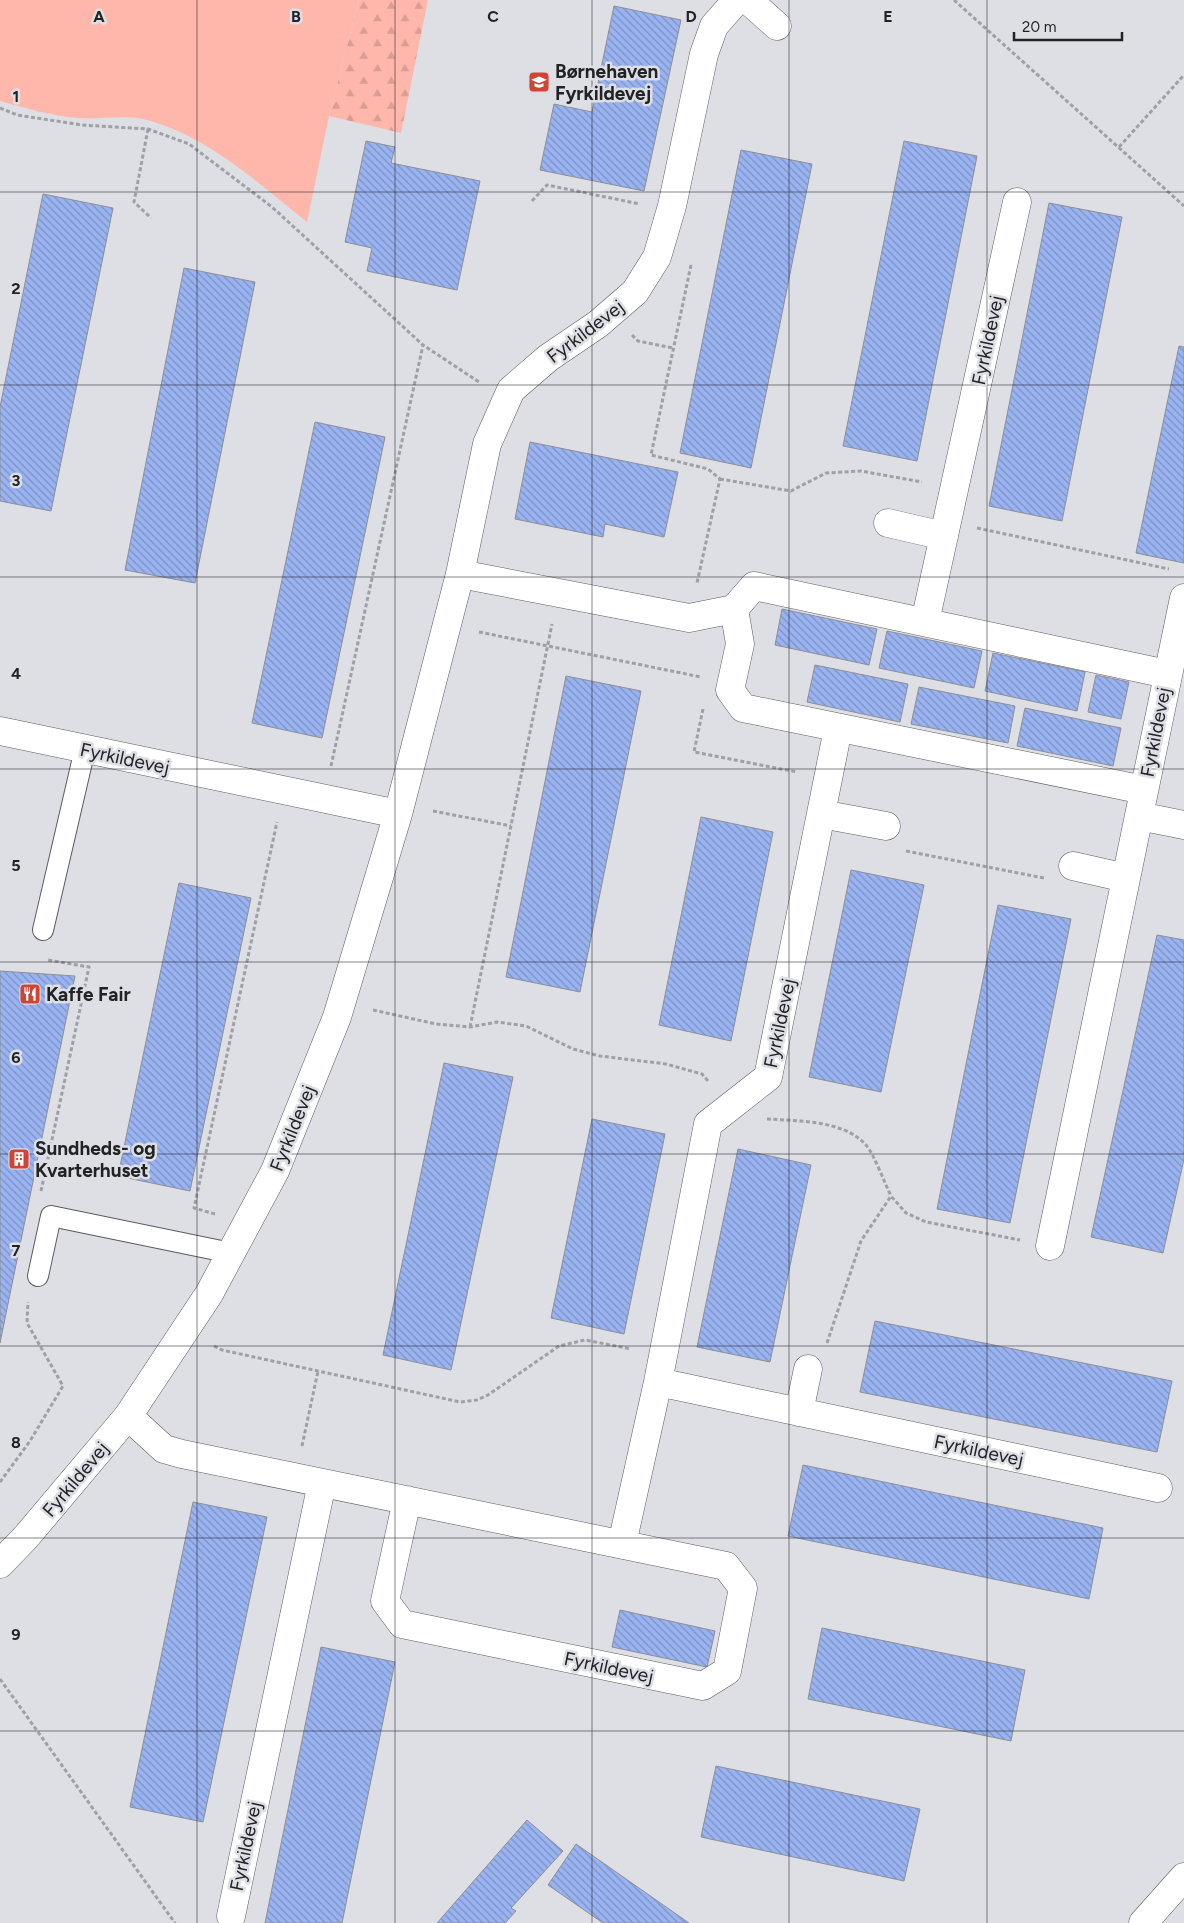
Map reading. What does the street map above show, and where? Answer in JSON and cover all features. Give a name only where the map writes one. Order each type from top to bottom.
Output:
[{"type":"street","name":"Fyrkildevej","points":[[0,1564],[26,1537],[128,1416],[209,1294],[275,1171],[341,1002],[399,809],[460,574],[487,444],[511,390],[548,358],[611,314],[635,292],[657,257],[672,206],[704,54],[714,26],[737,0]]},
{"type":"street","points":[[748,0],[777,26]]},
{"type":"street","name":"Fyrkildevej","points":[[925,622],[1017,202]]},
{"type":"street","points":[[888,523],[946,529]]},
{"type":"street","points":[[460,574],[689,618],[734,609]]},
{"type":"street","name":"Fyrkildevej","points":[[1144,790],[838,729],[743,708],[730,690],[740,644],[734,609],[754,586],[1167,674]]},
{"type":"street","name":"Fyrkildevej","points":[[1050,1246],[1184,598]]},
{"type":"street","name":"Fyrkildevej","points":[[622,1544],[658,1382],[708,1124],[768,1077],[838,729]]},
{"type":"street","name":"Fyrkildevej","points":[[0,731],[324,798],[399,809]]},
{"type":"street","points":[[821,814],[886,826]]},
{"type":"street","points":[[1139,816],[1184,825]]},
{"type":"street","points":[[1073,866],[1126,878]]},
{"type":"street","points":[[799,1412],[808,1370]]},
{"type":"street","name":"Fyrkildevej","points":[[658,1382],[1158,1488]]},
{"type":"street","name":"Fyrkildevej","points":[[128,1416],[164,1449],[726,1566],[743,1588],[727,1671],[703,1686],[402,1624],[384,1601],[407,1500]]},
{"type":"street","name":"Fyrkildevej","points":[[231,1916],[322,1483]]},
{"type":"street","points":[[1143,1923],[1184,1876]]},
{"type":"lane","points":[[43,930],[85,750]]},
{"type":"lane","points":[[38,1276],[51,1216],[231,1253]]},
{"type":"path","points":[[954,0],[1184,206]]},
{"type":"path","points":[[1119,147],[1184,75]]},
{"type":"path","points":[[0,108],[17,115],[82,126],[148,129],[190,144],[272,207],[423,345],[507,400]]},
{"type":"path","points":[[148,129],[134,202],[151,218]]},
{"type":"path","points":[[532,201],[547,185],[646,205]]},
{"type":"path","points":[[692,262],[650,455],[708,469],[720,479],[790,491],[826,473],[862,471],[954,489]]},
{"type":"path","points":[[611,314],[638,341],[673,348]]},
{"type":"path","points":[[324,798],[404,439],[423,345]]},
{"type":"path","points":[[689,618],[720,479]]},
{"type":"path","points":[[946,529],[1174,570]]},
{"type":"path","points":[[470,1027],[558,594]]},
{"type":"path","points":[[447,626],[709,678]]},
{"type":"path","points":[[703,706],[694,752],[802,773]]},
{"type":"path","points":[[194,1208],[284,790]]},
{"type":"path","points":[[399,809],[511,826]]},
{"type":"path","points":[[903,850],[1047,879]]},
{"type":"path","points":[[43,930],[38,958],[89,967],[40,1193],[51,1216]]},
{"type":"path","points":[[341,1002],[436,1024],[470,1027],[497,1022],[526,1026],[573,1049],[600,1056],[666,1064],[702,1074],[730,1107],[747,1117],[832,1124],[866,1144],[891,1196],[906,1213],[926,1222],[1050,1246]]},
{"type":"path","points":[[808,1370],[824,1353],[860,1240],[891,1196]]},
{"type":"path","points":[[0,1482],[30,1441],[64,1386],[28,1323],[27,1304],[38,1276]]},
{"type":"path","points":[[184,1332],[222,1350],[460,1402],[477,1400],[488,1395],[559,1346],[585,1340],[663,1356]]},
{"type":"path","points":[[295,1477],[318,1371]]},
{"type":"path","points":[[0,1679],[176,1923]]},
{"type":"green space","points":[[0,0],[359,0],[329,116],[307,222],[251,177],[212,149],[170,128],[139,118],[68,117],[0,101]]},
{"type":"green space","points":[[359,0],[428,0],[401,133],[329,116]]},
{"type":"building","points":[[614,6],[681,20],[644,191],[540,170],[554,104],[592,112]]},
{"type":"building","points":[[366,141],[395,147],[391,163],[480,181],[457,290],[367,271],[372,248],[345,242]]},
{"type":"building","points":[[904,141],[977,156],[917,461],[843,446]]},
{"type":"building","points":[[741,150],[812,164],[751,468],[680,453]]},
{"type":"building","points":[[43,194],[113,208],[51,511],[0,501],[0,407]]},
{"type":"building","points":[[1049,203],[1122,217],[1062,521],[989,506]]},
{"type":"building","points":[[184,268],[255,282],[195,583],[125,570]]},
{"type":"building","points":[[1179,346],[1184,347],[1184,563],[1136,553]]},
{"type":"building","points":[[315,422],[385,437],[322,738],[252,723]]},
{"type":"building","points":[[530,442],[678,472],[664,537],[605,524],[603,537],[515,519]]},
{"type":"building","points":[[782,609],[877,629],[869,665],[775,645]]},
{"type":"building","points":[[887,631],[982,651],[974,688],[879,668]]},
{"type":"building","points":[[993,653],[1085,672],[1077,711],[985,691]]},
{"type":"building","points":[[815,665],[908,684],[900,722],[807,702]]},
{"type":"building","points":[[1096,675],[1129,682],[1121,719],[1088,712]]},
{"type":"building","points":[[566,676],[641,691],[580,992],[506,977]]},
{"type":"building","points":[[919,687],[1015,706],[1008,743],[911,724]]},
{"type":"building","points":[[1025,708],[1121,728],[1113,766],[1017,746]]},
{"type":"building","points":[[701,817],[773,832],[731,1041],[659,1025]]},
{"type":"building","points":[[851,870],[924,885],[881,1092],[809,1077]]},
{"type":"building","points":[[179,883],[251,898],[190,1191],[118,1176]]},
{"type":"building","points":[[998,905],[1071,919],[1010,1223],[937,1209]]},
{"type":"building","points":[[1157,935],[1184,940],[1184,1159],[1163,1253],[1091,1237]]},
{"type":"building","name":"Sundheds- og Kvarterhuset","points":[[0,971],[75,976],[0,1343]]},
{"type":"building","points":[[444,1063],[513,1077],[451,1370],[383,1355]]},
{"type":"building","points":[[592,1119],[665,1134],[624,1334],[551,1318]]},
{"type":"building","points":[[738,1149],[811,1165],[770,1362],[697,1347]]},
{"type":"building","points":[[875,1321],[1172,1381],[1157,1452],[860,1392]]},
{"type":"building","points":[[803,1465],[1103,1528],[1089,1599],[788,1536]]},
{"type":"building","points":[[193,1502],[267,1517],[203,1822],[130,1807]]},
{"type":"building","points":[[620,1610],[715,1631],[707,1667],[612,1647]]},
{"type":"building","points":[[822,1628],[1025,1670],[1011,1741],[808,1699]]},
{"type":"building","points":[[321,1647],[395,1662],[342,1923],[265,1923]]},
{"type":"building","points":[[716,1766],[920,1809],[904,1881],[701,1837]]},
{"type":"building","points":[[527,1820],[563,1851],[511,1908],[516,1911],[505,1923],[437,1923]]},
{"type":"building","points":[[576,1844],[689,1923],[603,1923],[548,1885]]},
{"type":"place","name":"Børnehaven Fyrkildevej","points":[[539,82]]},
{"type":"place","name":"Kaffe Fair","points":[[30,994]]},
{"type":"place","name":"Sundheds- og Kvarterhuset","points":[[19,1159]]}]
